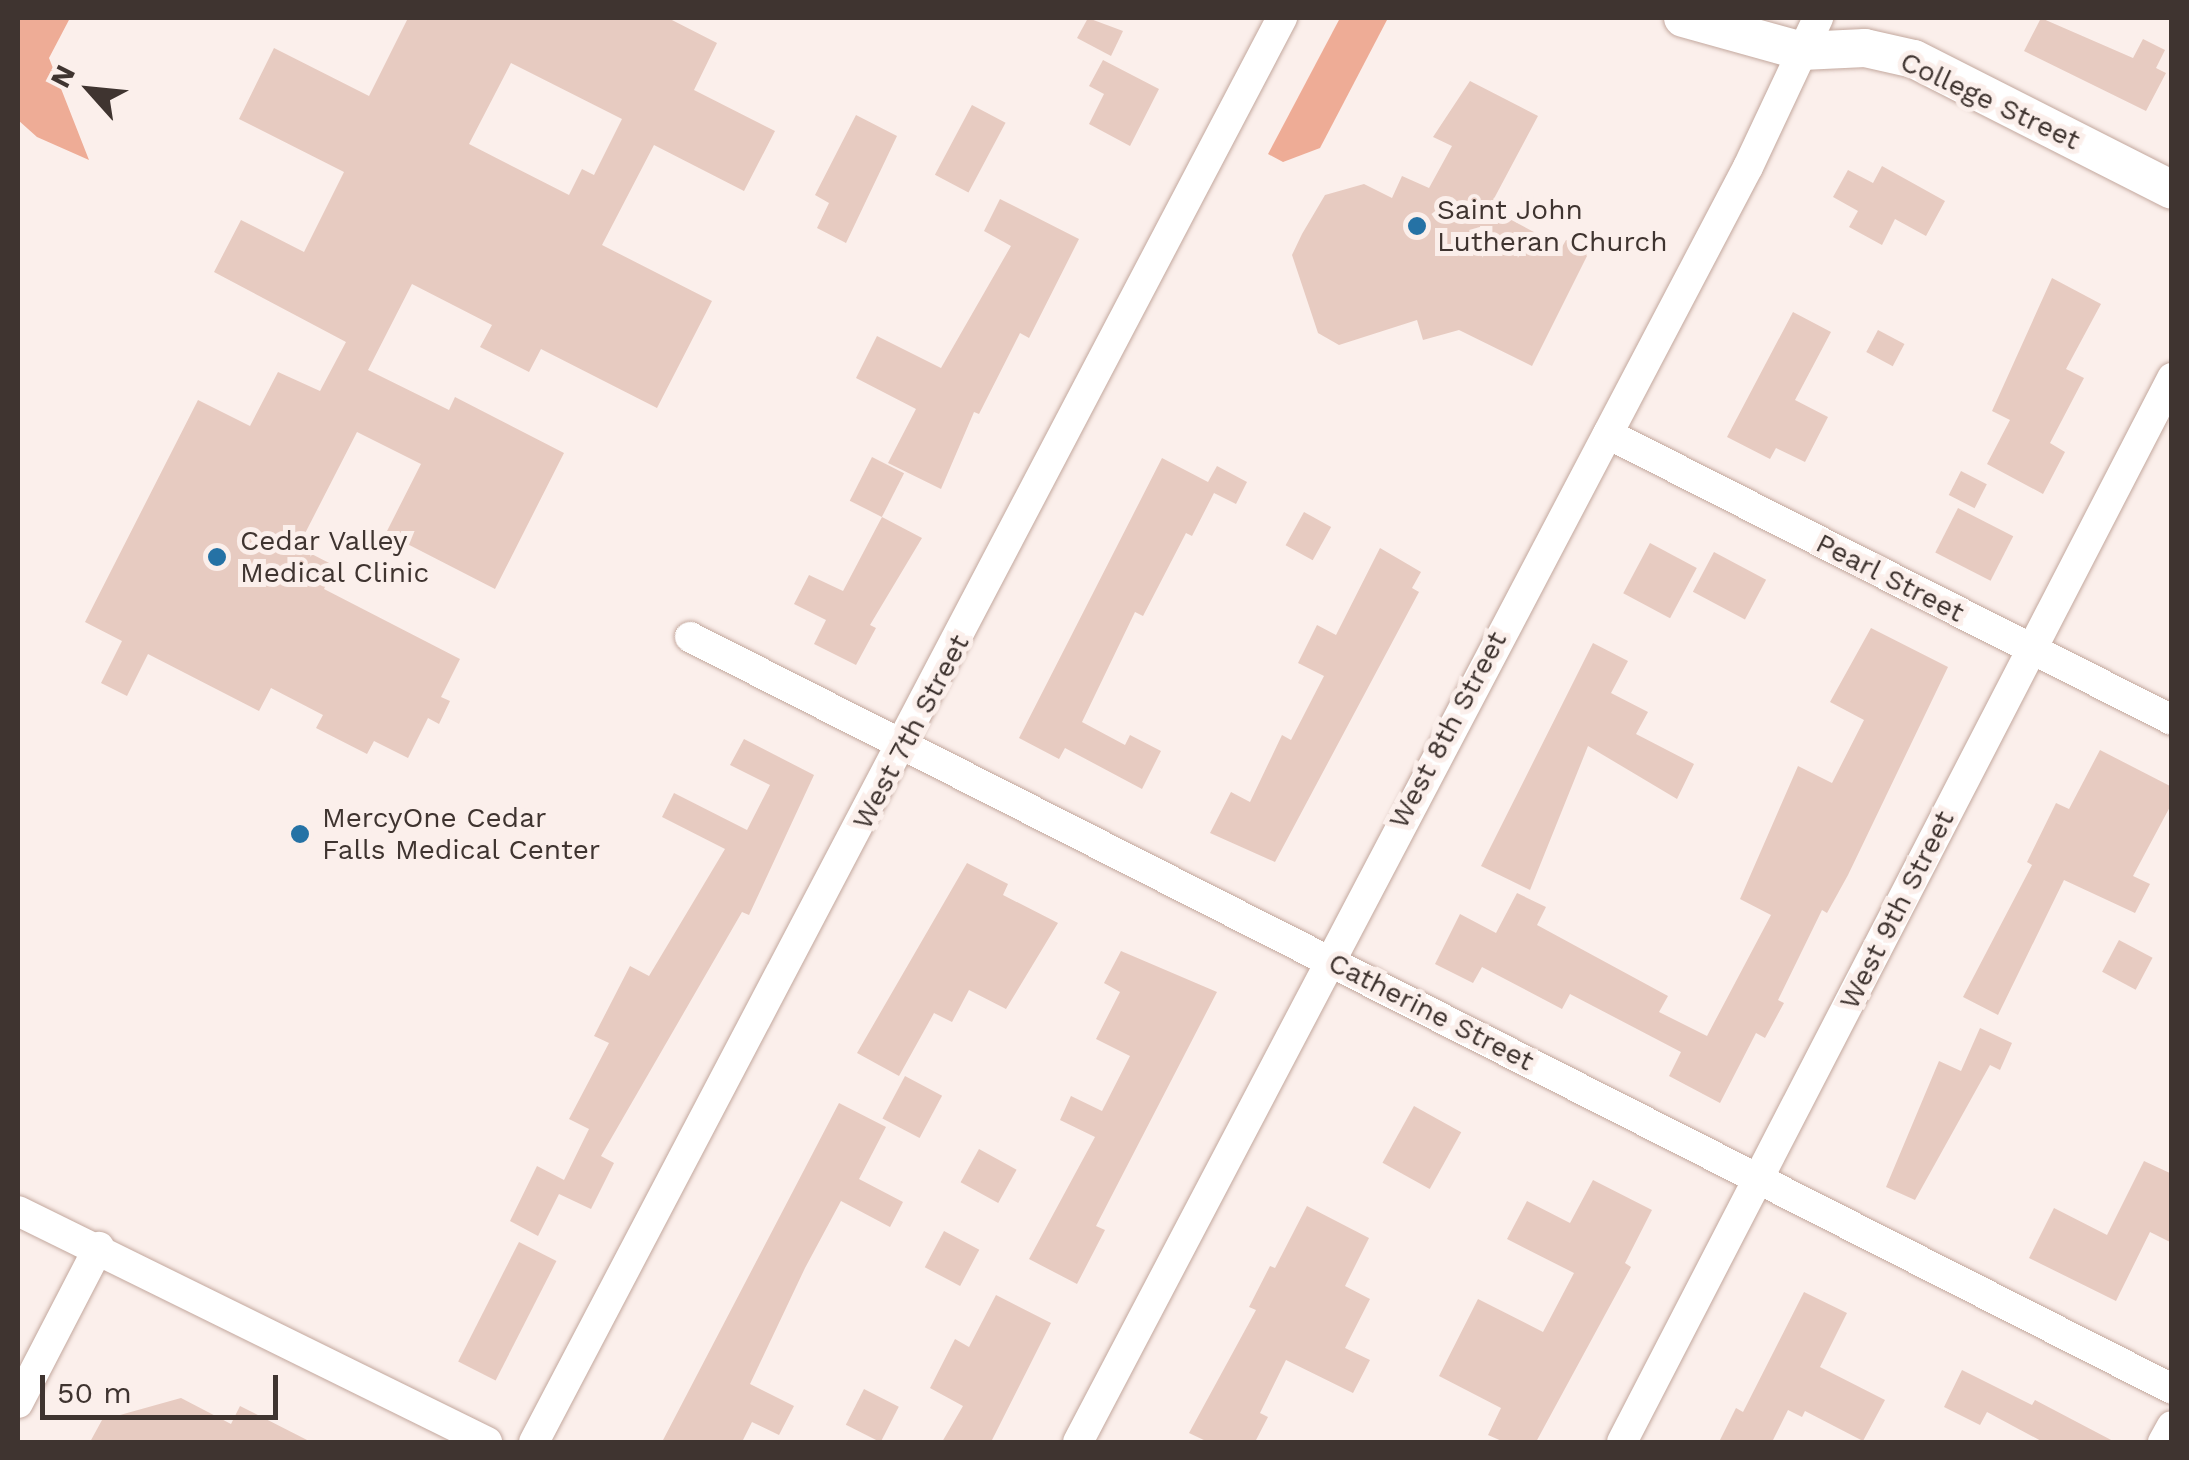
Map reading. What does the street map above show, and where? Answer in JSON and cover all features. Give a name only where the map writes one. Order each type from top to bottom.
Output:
[{"type":"street","name":"West 7th Street","points":[[534,1442],[904,746],[1282,18]]},
{"type":"street","name":"College Street","points":[[1683,18],[1810,34],[1914,59],[2172,190]]},
{"type":"street","name":"West 8th Street","points":[[1078,1442],[1327,960],[1608,434],[1810,34]]},
{"type":"street","name":"West 9th Street","points":[[1622,1442],[2172,378]]},
{"type":"street","name":"Pearl Street","points":[[1608,434],[2172,720]]},
{"type":"street","name":"Catherine Street","points":[[690,637],[2172,1389]]},
{"type":"street","points":[[18,1211],[98,1247],[487,1442]]},
{"type":"street","points":[[18,1403],[98,1247]]},
{"type":"street","points":[[2163,1442],[2172,1426]]},
{"type":"shaded area","points":[[18,18],[70,18],[49,58],[89,160],[37,137],[18,120]]},
{"type":"shaded area","points":[[1340,18],[1388,18],[1320,148],[1283,162],[1268,154]]},
{"type":"building","points":[[408,18],[668,18],[717,43],[694,90],[775,131],[744,191],[654,145],[602,245],[712,301],[657,408],[541,349],[529,372],[480,347],[492,325],[412,284],[368,370],[449,410],[455,397],[564,453],[495,589],[386,533],[421,464],[357,432],[298,547],[335,566],[324,589],[460,659],[441,697],[450,701],[439,724],[428,718],[408,758],[374,741],[367,754],[316,728],[323,715],[271,688],[259,711],[148,654],[127,696],[101,683],[122,641],[85,622],[198,400],[250,426],[278,372],[320,391],[346,342],[214,272],[241,220],[304,252],[344,172],[239,119],[274,48],[369,96]],"holes":[[[511,63],[622,119],[594,175],[582,169],[569,195],[469,144]]]},
{"type":"building","points":[[1088,18],[1123,31],[1111,56],[1077,38]]},
{"type":"building","points":[[2041,18],[2133,58],[2143,39],[2165,50],[2156,68],[2166,73],[2146,111],[2024,51]]},
{"type":"building","points":[[1103,60],[1159,89],[1130,146],[1089,124],[1104,94],[1089,86]]},
{"type":"building","name":"Saint John Lutheran Church","points":[[1470,81],[1538,116],[1489,208],[1562,247],[1566,240],[1589,252],[1532,366],[1459,330],[1423,340],[1417,320],[1339,345],[1318,333],[1292,255],[1302,234],[1325,195],[1364,184],[1392,198],[1402,176],[1429,188],[1452,146],[1433,137]]},
{"type":"building","points":[[972,105],[1006,123],[968,193],[935,175]]},
{"type":"building","points":[[856,115],[897,136],[846,243],[817,228],[829,203],[815,195]]},
{"type":"building","points":[[1882,166],[1945,201],[1926,236],[1895,219],[1882,245],[1849,227],[1858,211],[1833,197],[1848,170],[1873,183]]},
{"type":"building","points":[[1000,199],[1079,239],[1029,338],[1020,333],[979,414],[974,412],[941,489],[888,463],[916,409],[856,378],[877,336],[941,368],[1011,246],[984,231]]},
{"type":"building","points":[[2052,278],[2101,304],[2066,369],[2084,378],[2050,443],[2065,452],[2043,494],[1987,464],[2010,420],[1992,411]]},
{"type":"building","points":[[1793,312],[1831,332],[1795,400],[1828,417],[1805,462],[1776,448],[1770,459],[1727,437]]},
{"type":"building","points":[[1878,330],[1904,344],[1893,366],[1866,352]]},
{"type":"building","points":[[872,457],[904,473],[882,517],[850,501]]},
{"type":"building","points":[[1162,458],[1208,482],[1217,466],[1247,482],[1236,504],[1214,493],[1192,536],[1186,533],[1143,616],[1135,612],[1082,722],[1125,745],[1130,735],[1161,751],[1142,789],[1065,748],[1059,759],[1019,738]]},
{"type":"building","points":[[1961,471],[1987,484],[1975,508],[1949,495]]},
{"type":"building","points":[[1958,508],[2013,536],[1991,581],[1935,553]]},
{"type":"building","points":[[1304,512],[1331,527],[1313,560],[1286,545]]},
{"type":"building","points":[[882,517],[922,538],[870,625],[876,628],[856,665],[814,644],[826,620],[794,604],[809,575],[843,591]]},
{"type":"building","points":[[1650,543],[1697,568],[1670,618],[1623,593]]},
{"type":"building","points":[[1380,548],[1421,572],[1412,588],[1419,592],[1275,862],[1210,833],[1231,792],[1250,802],[1282,735],[1291,740],[1324,676],[1298,663],[1317,625],[1336,635]]},
{"type":"building","points":[[1714,552],[1766,580],[1745,619],[1693,592]]},
{"type":"building","points":[[1871,628],[1948,667],[1848,875],[1827,913],[1822,910],[1778,1000],[1784,1003],[1765,1038],[1756,1033],[1720,1103],[1669,1076],[1681,1052],[1570,994],[1562,1009],[1482,967],[1473,983],[1435,964],[1460,914],[1496,933],[1517,893],[1546,907],[1537,925],[1668,996],[1659,1012],[1707,1036],[1771,915],[1740,899],[1798,766],[1832,783],[1864,720],[1830,702]]},
{"type":"building","points":[[1593,643],[1628,661],[1611,693],[1648,712],[1636,734],[1694,764],[1677,799],[1588,746],[1530,890],[1481,866]]},
{"type":"building","points":[[744,739],[814,775],[749,915],[742,912],[601,1156],[614,1163],[591,1209],[559,1194],[538,1236],[510,1221],[537,1166],[564,1180],[589,1129],[569,1119],[609,1043],[594,1036],[630,966],[649,976],[725,849],[662,817],[674,793],[747,830],[770,785],[730,765]]},
{"type":"building","points":[[2100,750],[2172,787],[2172,803],[2133,876],[2150,884],[2135,913],[2064,880],[1998,1015],[1963,997],[2032,865],[2027,862],[2056,803],[2069,809]]},
{"type":"building","points":[[967,863],[1008,884],[1003,895],[1058,923],[1006,1009],[969,990],[952,1022],[934,1013],[899,1076],[857,1053]]},
{"type":"building","points":[[2119,940],[2153,958],[2136,990],[2102,972]]},
{"type":"building","points":[[1121,951],[1217,992],[1096,1226],[1105,1230],[1077,1284],[1029,1259],[1095,1137],[1060,1120],[1071,1096],[1102,1111],[1130,1056],[1096,1039],[1120,992],[1104,983]]},
{"type":"building","points":[[1980,1028],[2012,1043],[2000,1070],[1990,1065],[1915,1200],[1886,1187],[1939,1061],[1961,1071]]},
{"type":"building","points":[[905,1076],[942,1096],[920,1138],[882,1118]]},
{"type":"building","points":[[839,1103],[886,1127],[859,1179],[903,1202],[890,1227],[841,1201],[805,1268],[750,1384],[794,1406],[779,1435],[752,1422],[742,1442],[662,1442]]},
{"type":"building","points":[[1414,1106],[1461,1132],[1430,1189],[1382,1163]]},
{"type":"building","points":[[979,1149],[1017,1170],[998,1203],[961,1182]]},
{"type":"building","points":[[2144,1161],[2172,1174],[2172,1243],[2150,1232],[2116,1301],[2029,1258],[2054,1208],[2107,1235]]},
{"type":"building","points":[[1593,1180],[1652,1210],[1625,1263],[1631,1267],[1536,1442],[1504,1442],[1488,1435],[1501,1408],[1439,1376],[1478,1299],[1543,1332],[1574,1273],[1507,1239],[1527,1201],[1570,1223]]},
{"type":"building","points":[[1307,1206],[1369,1238],[1345,1286],[1370,1299],[1345,1348],[1370,1360],[1353,1393],[1286,1360],[1260,1413],[1268,1417],[1255,1442],[1208,1442],[1189,1433],[1256,1310],[1249,1307],[1270,1266],[1275,1268]]},
{"type":"building","points":[[944,1231],[979,1250],[960,1286],[925,1267]]},
{"type":"building","points":[[519,1242],[556,1261],[496,1380],[458,1361]]},
{"type":"building","points":[[1804,1292],[1847,1313],[1820,1367],[1885,1400],[1863,1441],[1805,1411],[1802,1417],[1788,1410],[1772,1442],[1719,1442],[1736,1408],[1743,1412]]},
{"type":"building","points":[[996,1295],[1051,1323],[991,1442],[942,1442],[963,1406],[930,1388],[955,1339],[969,1347]]},
{"type":"building","points":[[1962,1370],[2032,1405],[2035,1400],[2115,1442],[2043,1442],[1987,1412],[1980,1425],[1944,1407]]},
{"type":"building","points":[[864,1389],[899,1407],[881,1442],[846,1425]]},
{"type":"building","points":[[181,1398],[231,1424],[240,1406],[311,1442],[90,1442],[102,1420]]},
{"type":"place","name":"Saint John Lutheran Church","points":[[1417,226]]},
{"type":"place","name":"Cedar Valley Medical Clinic","points":[[217,557]]},
{"type":"place","name":"MercyOne Cedar Falls Medical Center","points":[[300,834]]}]
